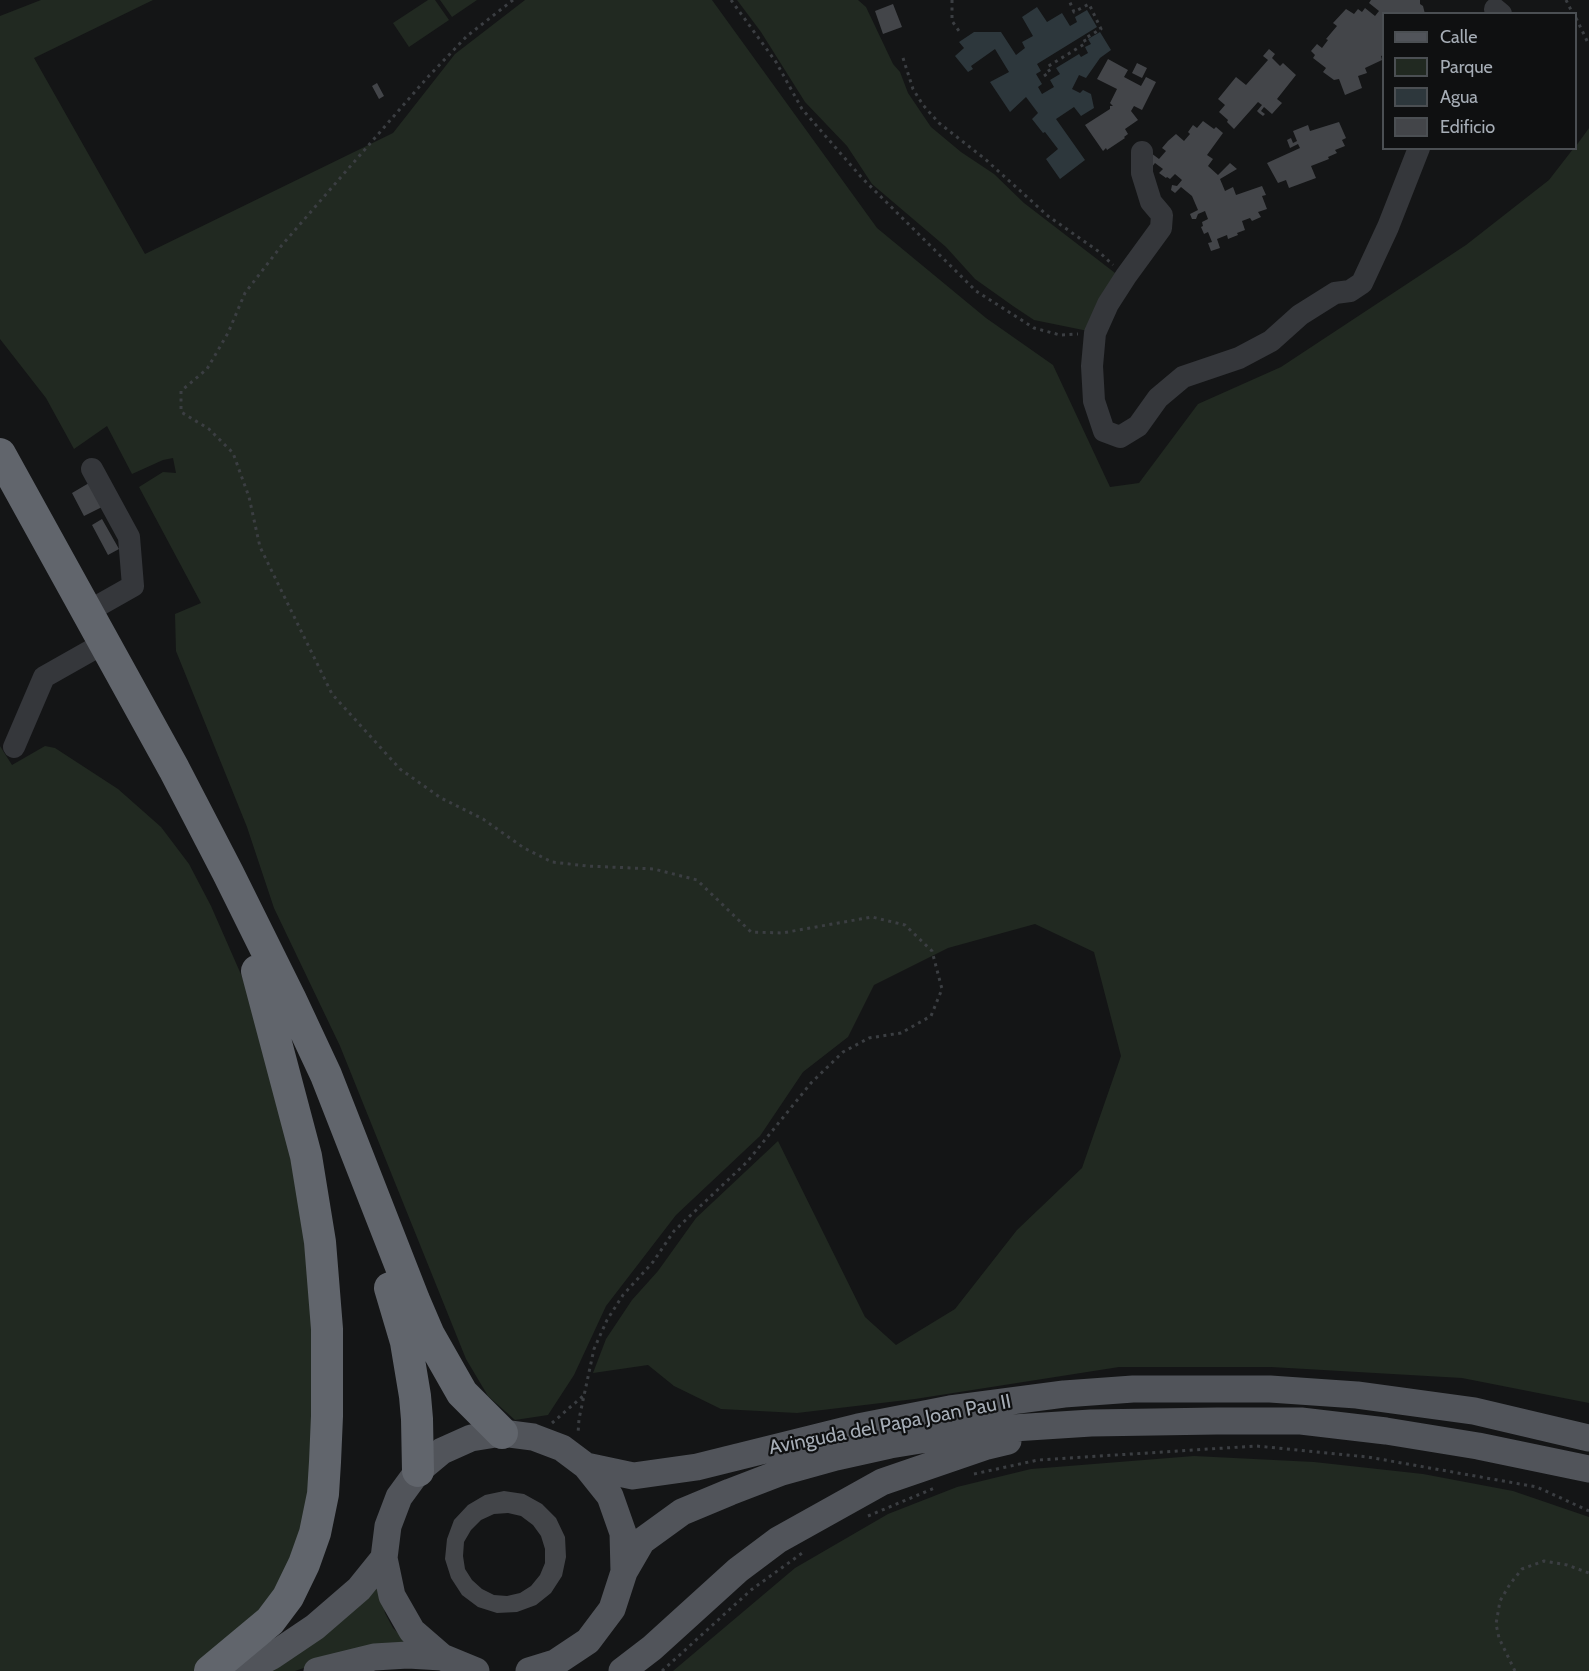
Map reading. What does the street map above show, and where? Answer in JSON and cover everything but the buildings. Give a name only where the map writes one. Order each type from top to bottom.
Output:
[{"type":"highway","points":[[0,453],[174,769],[290,998],[326,1076],[429,1335],[462,1393],[502,1433]]},
{"type":"highway","points":[[0,490],[214,879],[322,1111],[386,1275],[406,1342],[417,1419],[417,1471]]},
{"type":"highway","points":[[210,1671],[270,1621],[288,1597],[304,1564],[315,1533],[323,1494],[327,1416],[327,1329],[320,1242],[314,1198],[301,1137],[257,971]]},
{"type":"main road","name":"Avinguda del Papa Joan Pau II","points":[[582,1462],[633,1476],[697,1467],[858,1427],[950,1409],[1064,1394],[1133,1389],[1270,1389],[1357,1395],[1474,1411],[1589,1438]]},
{"type":"main road","name":"Avinguda del Papa Joan Pau II","points":[[624,1572],[642,1541],[682,1512],[782,1472],[890,1445],[982,1430],[1091,1423],[1216,1420],[1301,1422],[1386,1431],[1478,1446],[1589,1469]]},
{"type":"main road","name":"Avinguda del Papa Joan Pau II","points":[[622,1671],[738,1570],[778,1540],[857,1494],[882,1482],[987,1446],[1091,1423]]},
{"type":"main road","points":[[442,1657],[412,1631],[392,1596],[384,1558],[388,1526],[399,1497],[417,1471],[442,1451],[471,1438],[502,1433],[533,1437],[561,1448],[582,1462],[610,1496],[623,1533],[624,1572],[612,1610],[588,1641],[555,1664],[529,1671]]},
{"type":"main road","name":"Avinguda del Papa Joan Pau II","points":[[1478,1446],[1589,1486]]},
{"type":"main road","points":[[244,1671],[272,1656],[315,1627],[359,1589],[384,1558]]},
{"type":"main road","points":[[317,1671],[374,1657],[408,1654],[442,1657],[476,1671]]},
{"type":"lane","points":[[1142,152],[1142,174],[1151,202],[1162,215],[1161,228],[1108,304],[1095,333],[1092,366],[1094,401],[1104,430],[1120,437],[1138,426],[1158,398],[1183,377],[1239,358],[1270,341],[1300,315],[1335,293],[1350,291],[1362,283],[1388,227],[1418,150]]},
{"type":"lane","points":[[87,612],[133,586],[129,537],[92,469]]},
{"type":"lane","points":[[14,747],[44,677],[90,651]]},
{"type":"path","points":[[513,0],[467,36],[434,70],[282,245],[246,293],[228,333],[207,369],[181,391],[181,411],[209,429],[233,453],[249,496],[260,547],[332,694],[400,769],[441,798],[483,819],[524,848],[552,862],[654,869],[697,880],[751,932],[782,933],[872,917],[905,925],[932,951],[942,989],[931,1016],[901,1033],[868,1038],[843,1052],[811,1083],[747,1162],[674,1231],[653,1262],[623,1295],[607,1320],[594,1349],[579,1419],[582,1462]]},
{"type":"path","points":[[731,0],[776,62],[802,109],[862,178],[976,291],[1034,328],[1060,335],[1095,333]]},
{"type":"path","points":[[952,0],[952,21],[959,31]]},
{"type":"path","points":[[1044,76],[1050,72],[1047,67],[1086,43],[1084,39],[1101,29],[1089,4],[1074,12],[1069,0]]},
{"type":"path","points":[[1577,22],[1589,45]]},
{"type":"path","points":[[903,58],[913,89],[939,123],[1048,216],[1098,251],[1126,276]]},
{"type":"path","points":[[533,1437],[584,1394]]},
{"type":"path","points":[[966,1476],[1038,1460],[1256,1446],[1368,1456],[1537,1487],[1589,1511]]},
{"type":"path","points":[[858,1520],[944,1485]]},
{"type":"path","points":[[662,1671],[751,1590],[814,1546]]},
{"type":"path","points":[[1515,1671],[1499,1638],[1496,1624],[1500,1601],[1510,1584],[1522,1569],[1544,1562],[1567,1565],[1589,1573]]},
{"type":"green space","points":[[41,0],[153,0],[34,58],[145,254],[393,133],[455,54],[525,0],[712,0],[877,228],[986,318],[1053,365],[1110,487],[1139,483],[1198,404],[1281,367],[1466,245],[1549,180],[1572,150],[1577,150],[1577,145],[1589,128],[1589,1403],[1462,1378],[1271,1367],[1119,1367],[915,1399],[797,1413],[721,1409],[674,1386],[648,1365],[593,1373],[606,1339],[632,1300],[658,1271],[696,1218],[778,1141],[865,1317],[896,1345],[955,1309],[1017,1230],[1082,1168],[1121,1056],[1094,952],[1035,924],[948,948],[874,985],[848,1037],[803,1072],[760,1136],[676,1215],[606,1306],[574,1375],[548,1415],[515,1420],[488,1396],[466,1359],[340,1046],[274,908],[247,827],[176,651],[175,614],[201,603],[139,487],[163,472],[176,473],[173,458],[132,474],[107,426],[74,449],[46,398],[0,339],[0,16]]},
{"type":"green space","points":[[428,0],[435,0],[449,20],[409,47],[393,23]]},
{"type":"green space","points":[[440,0],[477,0],[452,17]]},
{"type":"green space","points":[[737,0],[858,0],[866,7],[893,64],[900,72],[908,93],[931,127],[961,152],[994,174],[1024,203],[1119,276],[1088,331],[1034,320],[1013,306],[975,279],[946,247],[872,184],[847,146],[805,102],[761,32]]},
{"type":"green space","points":[[0,746],[12,765],[45,746],[55,748],[118,789],[161,827],[189,864],[211,906],[243,979],[286,1105],[318,1295],[312,1508],[280,1593],[196,1671],[0,1671]]},
{"type":"green space","points":[[1194,1456],[1314,1462],[1423,1474],[1513,1491],[1589,1517],[1589,1671],[673,1671],[795,1568],[888,1514],[957,1487],[1031,1469]]},
{"type":"green space","points":[[379,1583],[385,1613],[393,1628],[410,1645],[336,1657],[295,1671],[262,1671]]},
{"type":"water","points":[[1037,7],[1047,22],[1062,13],[1070,26],[1077,22],[1075,17],[1087,10],[1097,27],[1037,64],[1041,71],[1036,74],[1042,84],[1038,87],[1042,94],[1054,87],[1050,80],[1060,74],[1056,68],[1079,54],[1081,57],[1088,53],[1085,47],[1091,44],[1088,39],[1100,32],[1111,50],[1100,58],[1086,78],[1079,75],[1072,89],[1080,93],[1083,90],[1091,94],[1094,108],[1081,116],[1074,107],[1056,119],[1085,160],[1060,179],[1046,159],[1058,149],[1032,119],[1038,113],[1026,97],[1010,112],[990,82],[1009,72],[995,49],[971,66],[973,69],[968,72],[955,56],[964,48],[959,42],[974,32],[1001,32],[1016,55],[1025,48],[1022,42],[1033,36],[1022,17]]}]
